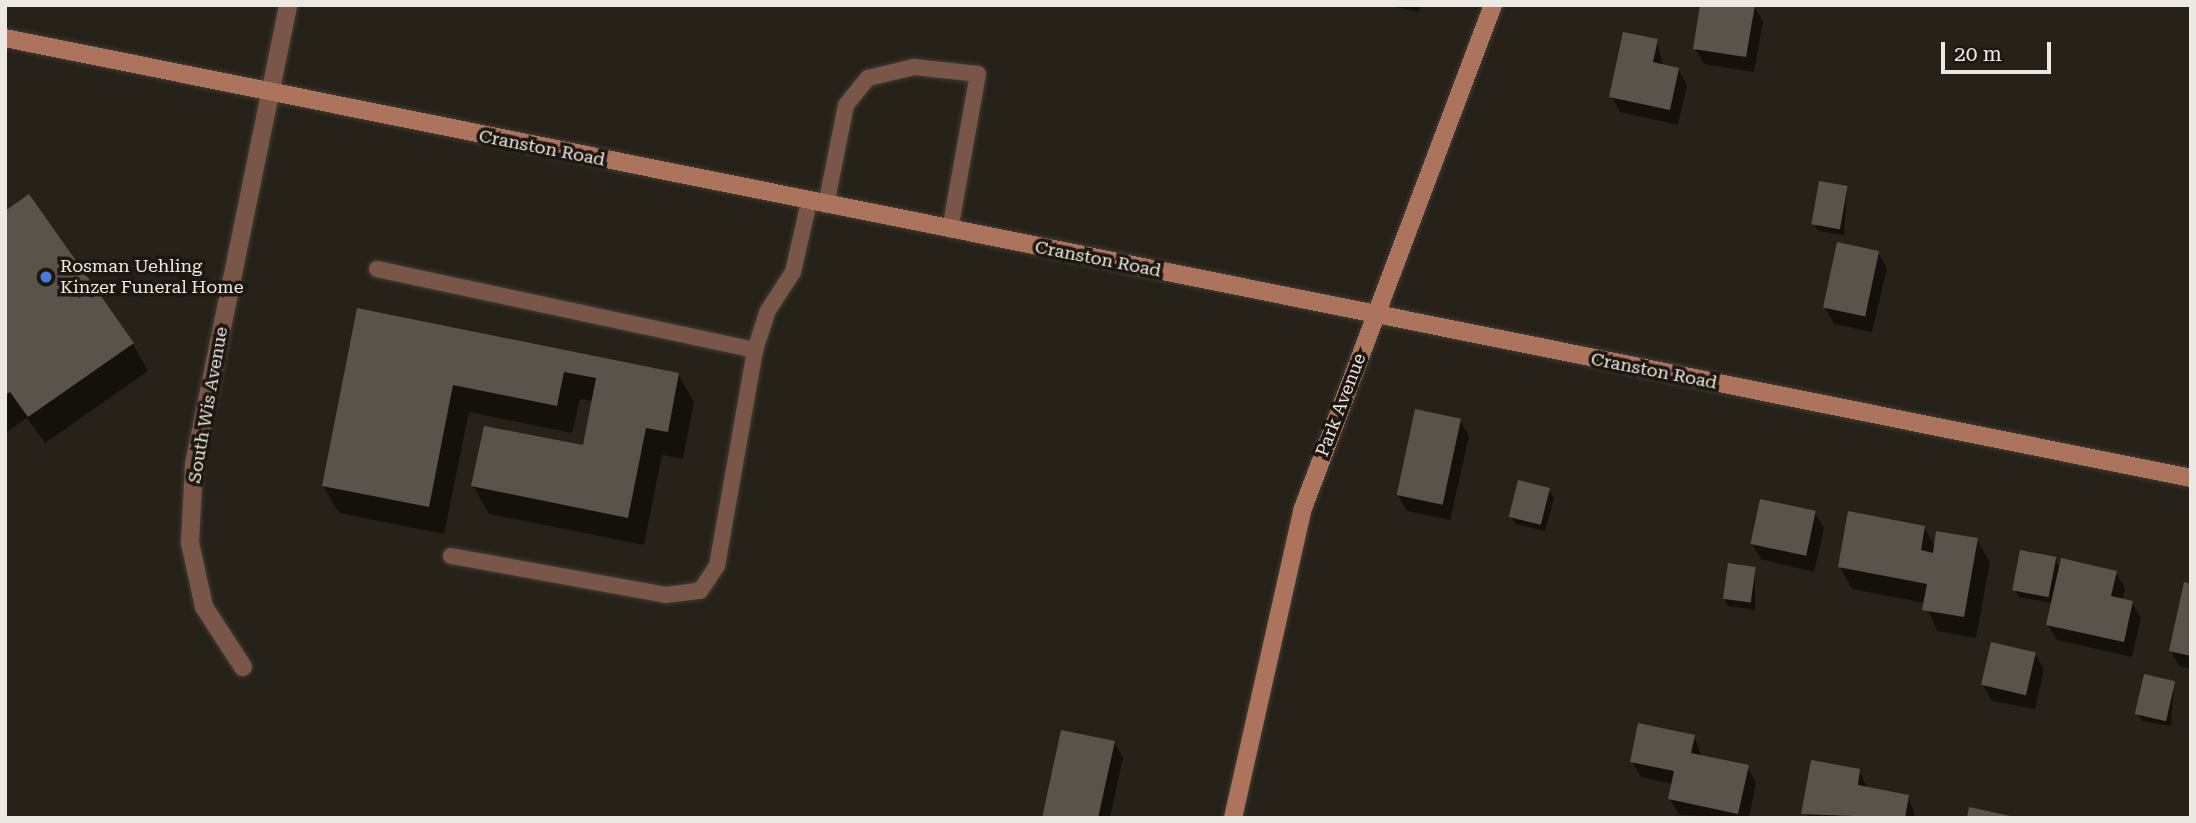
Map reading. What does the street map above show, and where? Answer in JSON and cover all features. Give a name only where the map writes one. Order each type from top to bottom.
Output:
[{"type":"street","name":"South Wis Avenue","points":[[243,667],[204,607],[190,543],[194,464],[288,5]]},
{"type":"street","name":"Park Avenue","points":[[1233,818],[1302,511],[1493,5]]},
{"type":"street","name":"Cranston Road","points":[[5,38],[818,204],[2191,478]]},
{"type":"lane","points":[[451,556],[665,595],[701,592],[718,566],[755,350],[767,312],[793,272],[818,204],[846,105],[868,78],[914,67],[978,74],[950,230]]},
{"type":"lane","points":[[377,269],[755,350]]},
{"type":"building","points":[[1700,5],[1755,5],[1746,57],[1693,49]]},
{"type":"building","points":[[1623,32],[1658,39],[1653,62],[1679,68],[1670,110],[1609,97]]},
{"type":"building","points":[[1819,181],[1848,186],[1840,229],[1811,224]]},
{"type":"building","name":"Rosman Uehling Kinzer Funeral Home","points":[[29,194],[134,343],[28,417],[10,392],[5,395],[5,211]]},
{"type":"building","points":[[1837,242],[1879,251],[1865,316],[1823,308]]},
{"type":"building","points":[[357,308],[679,373],[668,432],[646,428],[628,518],[471,486],[484,426],[583,445],[596,378],[564,372],[557,406],[453,385],[429,507],[322,486]]},
{"type":"building","points":[[1415,409],[1461,419],[1443,505],[1397,495]]},
{"type":"building","points":[[1518,480],[1550,488],[1541,525],[1509,517]]},
{"type":"building","points":[[1760,499],[1816,511],[1806,556],[1750,544]]},
{"type":"building","points":[[1848,511],[1925,526],[1921,550],[1933,553],[1936,531],[1978,538],[1964,617],[1922,610],[1927,584],[1838,567]]},
{"type":"building","points":[[2020,550],[2056,557],[2048,597],[2012,590]]},
{"type":"building","points":[[2061,558],[2117,571],[2111,596],[2133,601],[2124,642],[2046,625]]},
{"type":"building","points":[[1728,563],[1756,567],[1751,603],[1723,599]]},
{"type":"building","points":[[2184,582],[2191,584],[2191,656],[2169,651]]},
{"type":"building","points":[[1991,642],[2036,652],[2026,695],[1981,685]]},
{"type":"building","points":[[2144,674],[2175,681],[2166,721],[2135,714]]},
{"type":"building","points":[[1638,723],[1695,735],[1691,753],[1749,765],[1738,814],[1668,799],[1674,771],[1630,762]]},
{"type":"building","points":[[1061,730],[1115,741],[1098,818],[1042,818]]},
{"type":"building","points":[[1811,760],[1860,769],[1858,785],[1909,795],[1905,818],[1801,814]]},
{"type":"building","points":[[1969,807],[2015,817],[2015,818],[1967,818]]},
{"type":"place","name":"Rosman Uehling Kinzer Funeral Home","points":[[46,277]]}]
